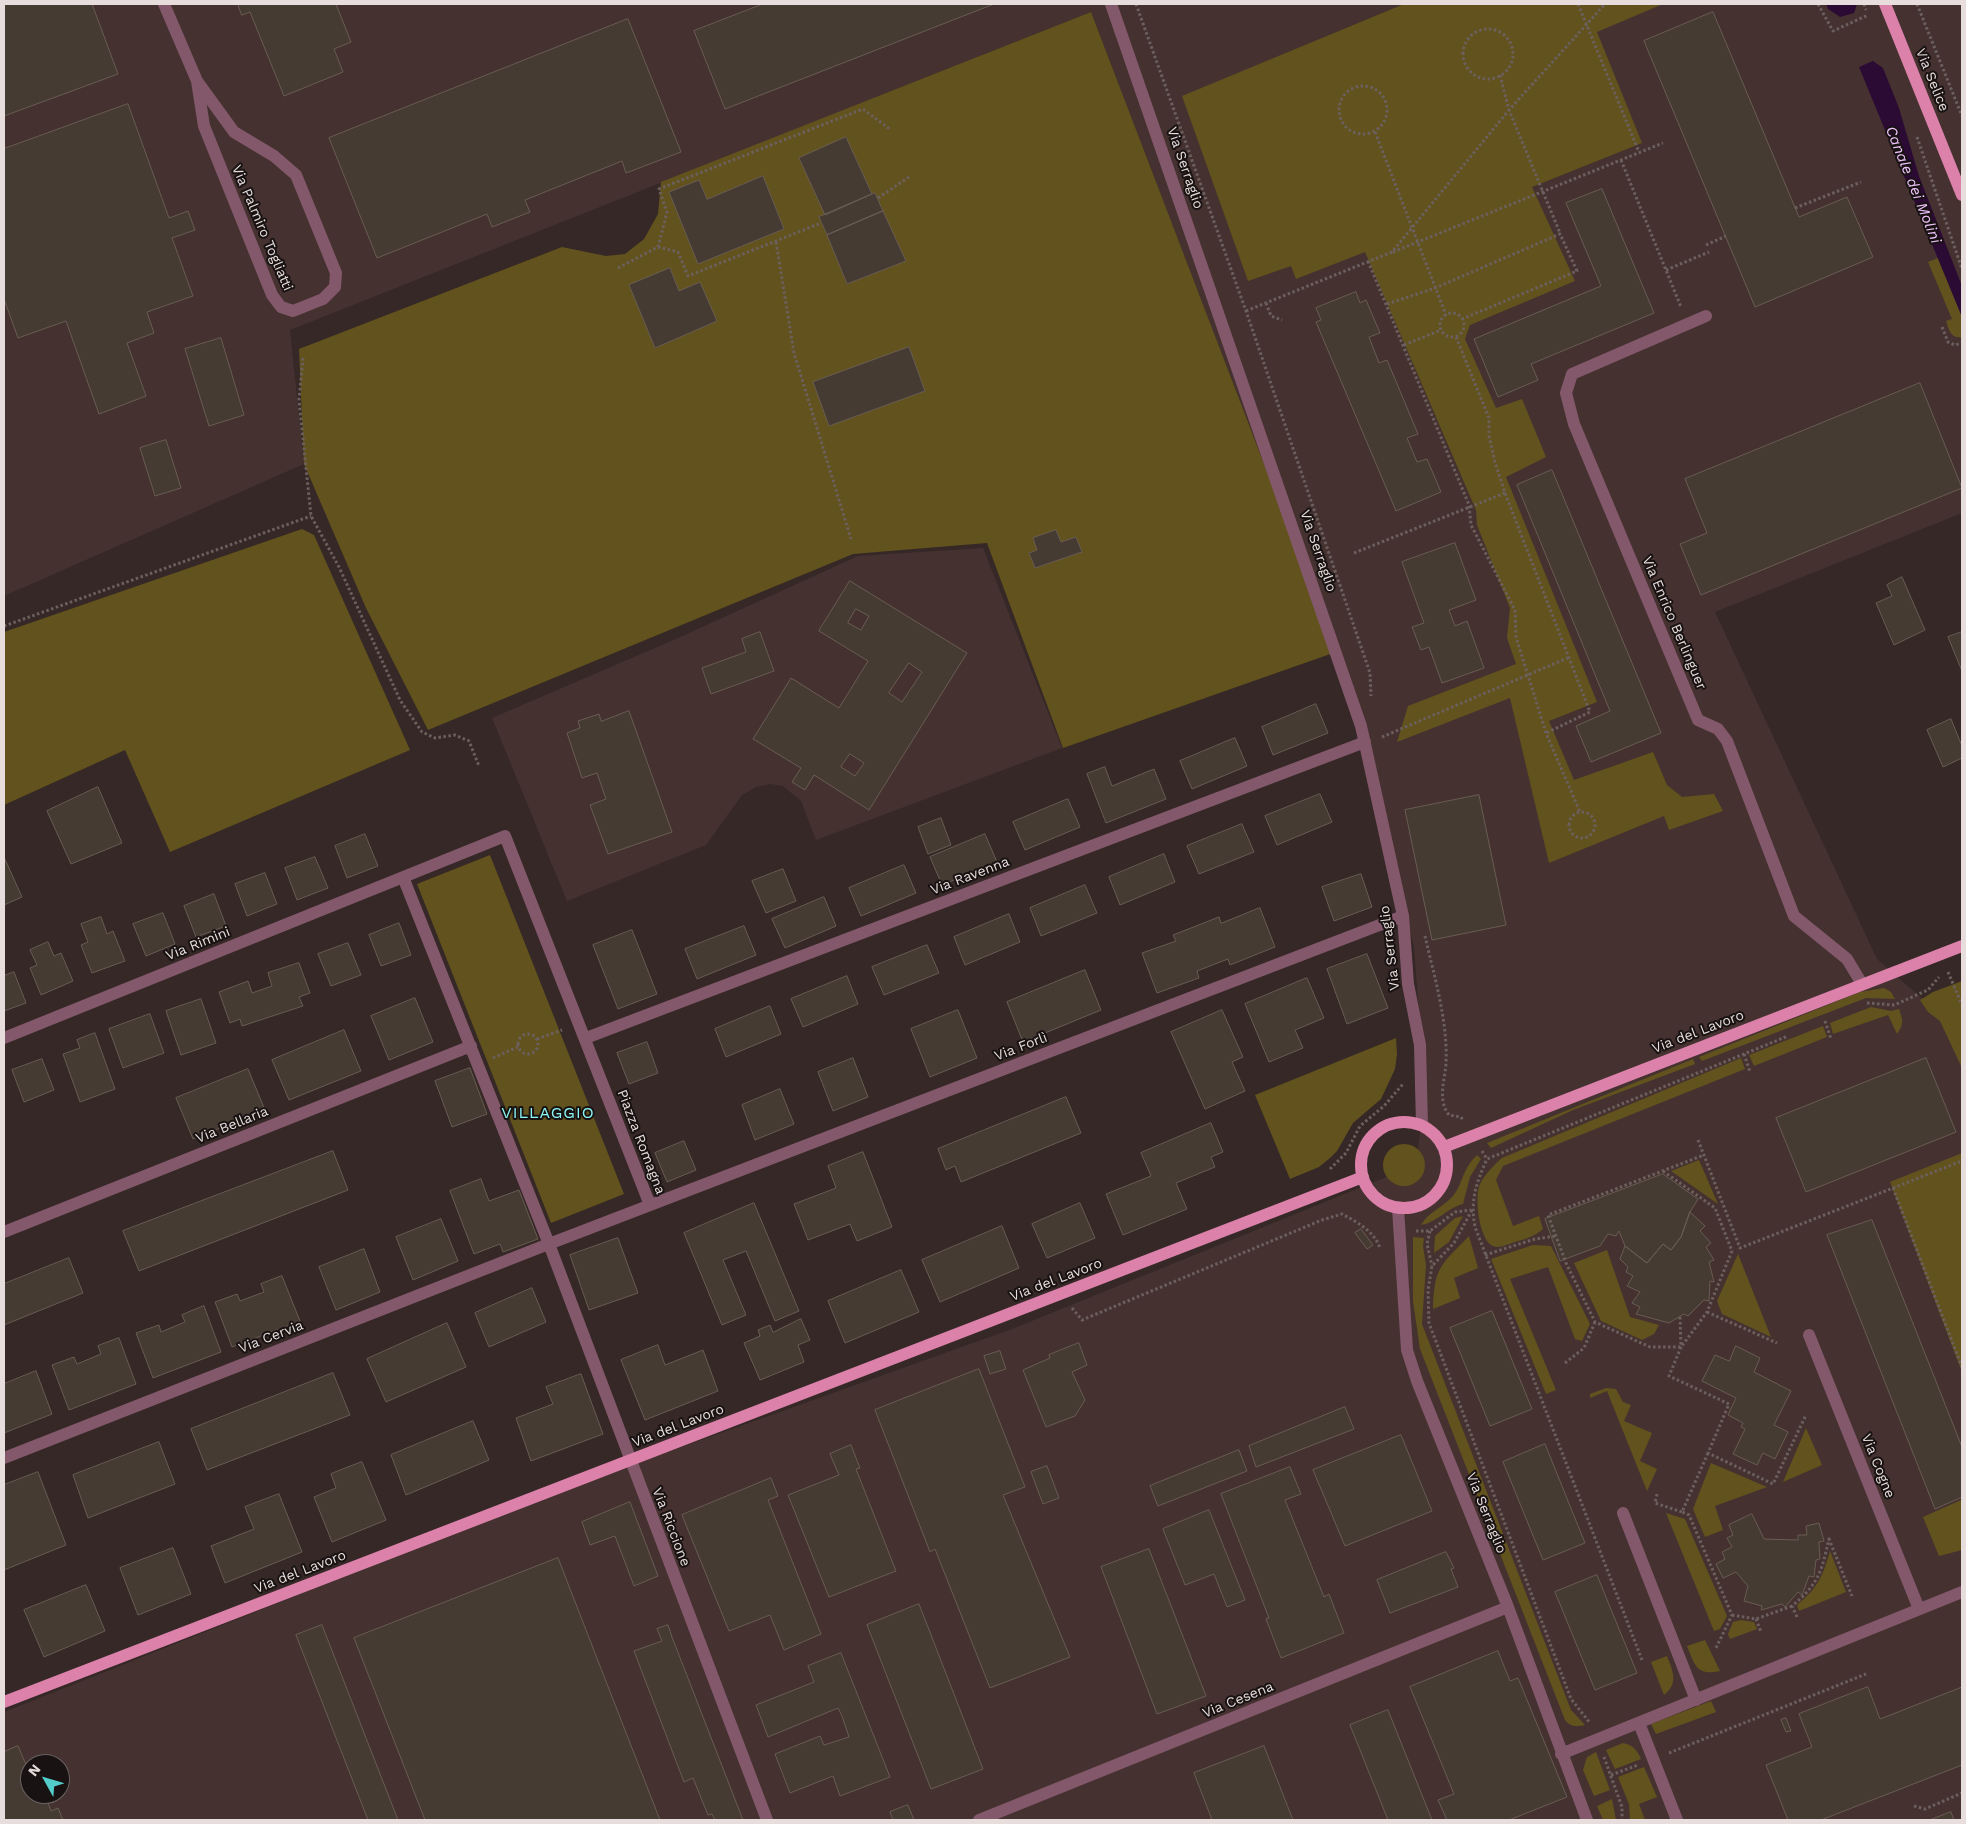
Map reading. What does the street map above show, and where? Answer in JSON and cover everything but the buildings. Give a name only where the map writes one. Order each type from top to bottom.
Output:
[{"type":"main road","name":"Via Selice","points":[[1885,4],[1962,195]]},
{"type":"main road","name":"Via del Lavoro","points":[[1444,1147],[1962,946]]},
{"type":"main road","points":[[1398,1122],[1422,1125],[1439,1138],[1444,1147],[1448,1160],[1447,1173],[1442,1186],[1424,1204],[1398,1208],[1376,1198],[1368,1188],[1363,1177],[1361,1165],[1363,1153],[1368,1142],[1376,1132],[1386,1126],[1398,1122]]},
{"type":"main road","name":"Via del Lavoro","points":[[4,1702],[1363,1177]]},
{"type":"street","name":"Via Palmiro Togliatti","points":[[164,4],[197,81],[234,132],[274,156],[296,175],[336,273],[335,288],[323,299],[293,311],[281,307],[272,294],[204,126],[197,81]]},
{"type":"street","name":"Via Serraglio","points":[[1111,4],[1347,682],[1365,742],[1403,916],[1408,984],[1420,1044],[1422,1125]]},
{"type":"street","name":"Via Enrico Berlinguer","points":[[1706,316],[1572,374],[1566,393],[1574,424],[1698,720],[1718,729],[1728,741],[1794,916],[1847,959],[1862,984]]},
{"type":"street","name":"Via Ravenna","points":[[586,1038],[1365,742]]},
{"type":"street","name":"Piazza Romagna","points":[[404,877],[505,836],[586,1038],[650,1205],[549,1244]]},
{"type":"street","name":"Via Rimini","points":[[4,1038],[404,877]]},
{"type":"street","points":[[404,877],[549,1244]]},
{"type":"street","name":"Via Forlì","points":[[650,1205],[1403,916]]},
{"type":"street","name":"Via Bellaria","points":[[4,1232],[471,1046]]},
{"type":"street","name":"Via Serraglio","points":[[1398,1208],[1407,1350],[1417,1381],[1508,1607],[1587,1820]]},
{"type":"street","name":"Via Cervia","points":[[4,1458],[549,1244]]},
{"type":"street","name":"Via Riccione","points":[[549,1244],[767,1820]]},
{"type":"street","name":"Via Cogne","points":[[1809,1335],[1919,1609]]},
{"type":"street","points":[[1623,1513],[1696,1700]]},
{"type":"street","points":[[1561,1754],[1962,1592]]},
{"type":"street","name":"Via Cesena","points":[[979,1820],[1508,1607]]},
{"type":"street","points":[[1639,1723],[1677,1820]]},
{"type":"path","points":[[1136,4],[1246,311],[1370,673]]},
{"type":"path","points":[[1578,4],[1639,152]]},
{"type":"path","points":[[1392,252],[1509,110],[1605,4]]},
{"type":"path","points":[[1818,4],[1832,31],[1868,15]]},
{"type":"path","points":[[1864,4],[1872,23]]},
{"type":"path","points":[[1917,4],[1962,116]]},
{"type":"path","points":[[1490,29],[1504,35],[1509,41],[1512,48],[1511,64],[1500,75],[1484,78],[1469,70],[1465,62],[1465,46],[1475,33],[1490,29]]},
{"type":"path","points":[[1462,320],[1576,272],[1509,110],[1500,75]]},
{"type":"path","points":[[1362,85],[1378,90],[1387,103],[1386,120],[1375,132],[1359,134],[1352,132],[1341,120],[1339,105],[1342,97],[1354,87],[1362,85]]},
{"type":"path","points":[[658,247],[667,212],[659,189],[863,109],[891,130]]},
{"type":"path","points":[[1375,132],[1416,242],[1446,315]]},
{"type":"path","points":[[1916,136],[1962,269]]},
{"type":"path","points":[[1246,311],[1663,143]]},
{"type":"path","points":[[1621,160],[1688,324]]},
{"type":"path","points":[[878,198],[909,177]]},
{"type":"path","points":[[1795,208],[1861,182]]},
{"type":"path","points":[[618,268],[658,247],[678,252],[688,276],[821,223]]},
{"type":"path","points":[[1387,304],[1435,288],[1560,234]]},
{"type":"path","points":[[1706,245],[1726,236]]},
{"type":"path","points":[[776,242],[794,353],[851,539]]},
{"type":"path","points":[[1666,270],[1709,252]]},
{"type":"path","points":[[1368,261],[1469,505],[1471,525],[1515,610],[1516,637],[1530,675],[1546,733],[1580,812]]},
{"type":"path","points":[[1266,303],[1271,316],[1282,320]]},
{"type":"path","points":[[1454,313],[1462,320],[1463,330],[1456,337],[1448,337],[1441,330],[1441,319],[1446,315],[1454,313]]},
{"type":"path","points":[[1942,327],[1948,342],[1955,345],[1962,343]]},
{"type":"path","points":[[1404,345],[1441,330]]},
{"type":"path","points":[[1456,337],[1489,418],[1495,462],[1505,493],[1590,712],[1546,733]]},
{"type":"path","points":[[303,358],[299,400],[311,516],[339,567],[400,700],[408,712],[422,732],[434,738],[455,735],[469,741],[479,766]]},
{"type":"path","points":[[1354,553],[1469,505],[1505,493]]},
{"type":"path","points":[[4,626],[311,516]]},
{"type":"path","points":[[1365,742],[1570,657]]},
{"type":"path","points":[[1580,812],[1591,814],[1596,823],[1594,833],[1583,840],[1573,836],[1569,829],[1570,819],[1580,812]]},
{"type":"path","points":[[1859,1006],[1868,1003],[1894,1005],[1928,990],[1937,978],[1948,972],[1962,1005]]},
{"type":"path","points":[[1816,1024],[1833,1017]]},
{"type":"path","points":[[1825,1020],[1831,1039]]},
{"type":"path","points":[[537,1039],[562,1030]]},
{"type":"path","points":[[526,1034],[532,1035],[537,1039],[537,1049],[532,1053],[522,1053],[518,1047],[520,1038],[526,1034]]},
{"type":"path","points":[[1642,1660],[1485,1255],[1472,1210],[1474,1187],[1487,1159],[1789,1035]]},
{"type":"path","points":[[493,1058],[518,1047]]},
{"type":"path","points":[[1744,1054],[1750,1072]]},
{"type":"path","points":[[1329,1170],[1346,1153],[1360,1126],[1384,1106],[1401,1084]]},
{"type":"path","points":[[1698,1140],[1740,1248]]},
{"type":"path","points":[[1681,1346],[1650,1348],[1595,1322],[1566,1263],[1548,1215],[1704,1155]]},
{"type":"path","points":[[1732,1251],[1962,1160]]},
{"type":"path","points":[[1663,1171],[1715,1208],[1732,1251],[1707,1312],[1681,1346],[1669,1376],[1729,1404],[1682,1512]]},
{"type":"path","points":[[1893,1188],[1962,1367]]},
{"type":"path","points":[[1059,1295],[1082,1320],[1322,1220],[1342,1214],[1358,1222],[1373,1235],[1430,1231],[1455,1212],[1472,1210]]},
{"type":"path","points":[[1432,1266],[1454,1243],[1472,1210]]},
{"type":"path","points":[[1430,1231],[1427,1244],[1432,1266],[1428,1290],[1429,1323],[1570,1699],[1589,1721],[1611,1776],[1622,1807],[1622,1820]]},
{"type":"path","points":[[1485,1255],[1535,1239],[1556,1236]]},
{"type":"path","points":[[1769,1237],[1771,1243]]},
{"type":"path","points":[[1707,1312],[1777,1343]]},
{"type":"path","points":[[1680,1316],[1681,1346]]},
{"type":"path","points":[[1565,1363],[1584,1348],[1595,1322]]},
{"type":"path","points":[[1708,1454],[1773,1484],[1806,1415]]},
{"type":"path","points":[[1657,1494],[1655,1503],[1689,1515],[1732,1615],[1715,1650]]},
{"type":"path","points":[[1732,1615],[1756,1619],[1792,1606],[1810,1591],[1822,1568],[1829,1539],[1852,1596]]},
{"type":"path","points":[[1792,1606],[1797,1617]]},
{"type":"path","points":[[1756,1619],[1761,1632]]},
{"type":"path","points":[[1666,1754],[1866,1674]]},
{"type":"path","points":[[1611,1776],[1642,1763]]},
{"type":"path","points":[[1914,1806],[1925,1809],[1962,1793]]},
{"type":"shaded area","points":[[4,4],[1962,4],[1962,513],[1715,612],[1877,959],[1943,1017],[1962,1053],[1962,1820],[4,1820],[4,1712],[567,1488],[1012,1329],[1416,1165],[1425,1092],[1414,947],[1336,652],[1091,12],[290,330],[304,464],[4,596]]},
{"type":"shaded area","points":[[1404,4],[1663,4],[1597,32],[1642,143],[1532,187],[1575,281],[1470,325],[1465,339],[1496,408],[1522,399],[1546,457],[1506,477],[1597,702],[1549,721],[1574,780],[1653,752],[1667,785],[1682,797],[1714,794],[1723,811],[1669,830],[1664,816],[1549,863],[1510,698],[1397,742],[1408,706],[1516,664],[1507,638],[1510,608],[1477,525],[1476,510],[1365,252],[1296,279],[1291,266],[1248,281],[1182,96]]},
{"type":"shaded area","points":[[1091,12],[1336,652],[1063,748],[987,543],[853,554],[428,730],[366,608],[304,464],[299,349],[562,247],[606,256],[625,254],[644,239],[658,214],[661,182]]},
{"type":"shaded area","points":[[1938,258],[1962,317],[1962,337],[1955,337],[1949,331],[1946,321],[1952,319],[1928,262]]},
{"type":"shaded area","points":[[302,529],[314,535],[410,750],[170,852],[125,750],[4,805],[4,632]]},
{"type":"shaded area","points":[[983,548],[1062,748],[816,840],[801,801],[783,786],[770,784],[756,787],[742,795],[706,845],[567,901],[492,718],[676,639],[858,556]]},
{"type":"shaded area","points":[[490,855],[624,1194],[551,1223],[417,884]]},
{"type":"shaded area","points":[[1962,981],[1962,1068],[1940,1021],[1928,1012],[1920,1000],[1933,992]]},
{"type":"shaded area","points":[[1884,988],[1891,992],[1895,999],[1866,998],[1702,1061],[1699,1057],[1860,992]]},
{"type":"shaded area","points":[[1871,1007],[1891,1011],[1899,1009],[1902,1022],[1897,1034],[1888,1015],[1833,1034],[1830,1023]]},
{"type":"shaded area","points":[[1823,1026],[1827,1037],[1754,1066],[1749,1055]]},
{"type":"shaded area","points":[[1396,1038],[1397,1054],[1395,1069],[1381,1099],[1353,1123],[1337,1151],[1330,1158],[1319,1167],[1290,1179],[1255,1095]]},
{"type":"shaded area","points":[[1741,1058],[1745,1069],[1503,1166],[1496,1180],[1513,1226],[1539,1216],[1543,1229],[1530,1237],[1501,1247],[1493,1246],[1488,1242],[1484,1236],[1479,1218],[1478,1190],[1484,1177],[1502,1158]]},
{"type":"shaded area","points":[[1693,1059],[1695,1064],[1573,1110],[1491,1148],[1487,1143]]},
{"type":"shaded area","points":[[1408,1144],[1416,1147],[1422,1153],[1425,1165],[1422,1177],[1416,1183],[1400,1186],[1392,1183],[1386,1177],[1383,1161],[1386,1153],[1392,1147]]},
{"type":"shaded area","points":[[1962,1153],[1962,1372],[1890,1182]]},
{"type":"shaded area","points":[[1477,1155],[1481,1159],[1470,1177],[1463,1204],[1421,1225],[1424,1220],[1453,1196],[1465,1171]]},
{"type":"shaded area","points":[[1699,1160],[1718,1204],[1671,1171]]},
{"type":"shaded area","points":[[1463,1216],[1449,1242],[1434,1253],[1435,1236],[1455,1218]]},
{"type":"shaded area","points":[[1469,1236],[1478,1268],[1454,1278],[1460,1298],[1433,1309],[1437,1275],[1446,1261]]},
{"type":"shaded area","points":[[1413,1237],[1424,1238],[1423,1246],[1426,1265],[1422,1324],[1571,1710],[1585,1725],[1574,1726],[1565,1720],[1420,1349],[1413,1301]]},
{"type":"shaded area","points":[[1533,1245],[1551,1246],[1590,1324],[1582,1341],[1575,1339],[1548,1267],[1510,1279],[1556,1390],[1546,1394],[1491,1259]]},
{"type":"shaded area","points":[[1607,1250],[1630,1317],[1659,1325],[1654,1334],[1642,1340],[1601,1321],[1574,1263]]},
{"type":"shaded area","points":[[1738,1254],[1771,1337],[1722,1314],[1717,1301]]},
{"type":"shaded area","points":[[1606,1388],[1616,1389],[1623,1402],[1631,1405],[1624,1421],[1652,1433],[1640,1461],[1657,1469],[1647,1491],[1607,1391],[1590,1398],[1590,1394]]},
{"type":"shaded area","points":[[1806,1428],[1822,1465],[1783,1482]]},
{"type":"shaded area","points":[[1711,1463],[1767,1487],[1715,1506],[1723,1530],[1705,1537],[1693,1509]]},
{"type":"shaded area","points":[[1961,1500],[1962,1550],[1939,1556],[1923,1517]]},
{"type":"shaded area","points":[[1666,1513],[1685,1519],[1727,1616],[1720,1629],[1714,1631]]},
{"type":"shaded area","points":[[1830,1551],[1846,1592],[1799,1611],[1797,1605],[1810,1593],[1818,1581],[1825,1568]]},
{"type":"shaded area","points":[[1741,1620],[1754,1622],[1757,1629],[1730,1639],[1728,1634],[1733,1622]]},
{"type":"shaded area","points":[[1705,1640],[1720,1671],[1702,1671],[1692,1659],[1687,1646]]},
{"type":"shaded area","points":[[1667,1656],[1673,1672],[1673,1682],[1669,1691],[1664,1695],[1651,1662]]},
{"type":"shaded area","points":[[1711,1701],[1716,1712],[1656,1734],[1651,1724]]},
{"type":"shaded area","points":[[1623,1743],[1634,1748],[1641,1759],[1615,1769],[1606,1750]]},
{"type":"shaded area","points":[[1596,1752],[1610,1790],[1594,1796],[1583,1770],[1587,1757]]},
{"type":"shaded area","points":[[1644,1767],[1657,1797],[1639,1804],[1645,1820],[1630,1820],[1629,1804],[1618,1777]]},
{"type":"shaded area","points":[[1612,1799],[1616,1820],[1603,1820],[1597,1806]]},
{"type":"water","points":[[1826,4],[1857,4],[1854,13],[1840,17],[1828,9]]},
{"type":"water","name":"Canale dei Molini","points":[[1873,61],[1883,68],[1899,108],[1919,176],[1962,286],[1962,317],[1859,67]]},
{"type":"district","name":"VILLAGGIO","points":[[548,1113]]}]
